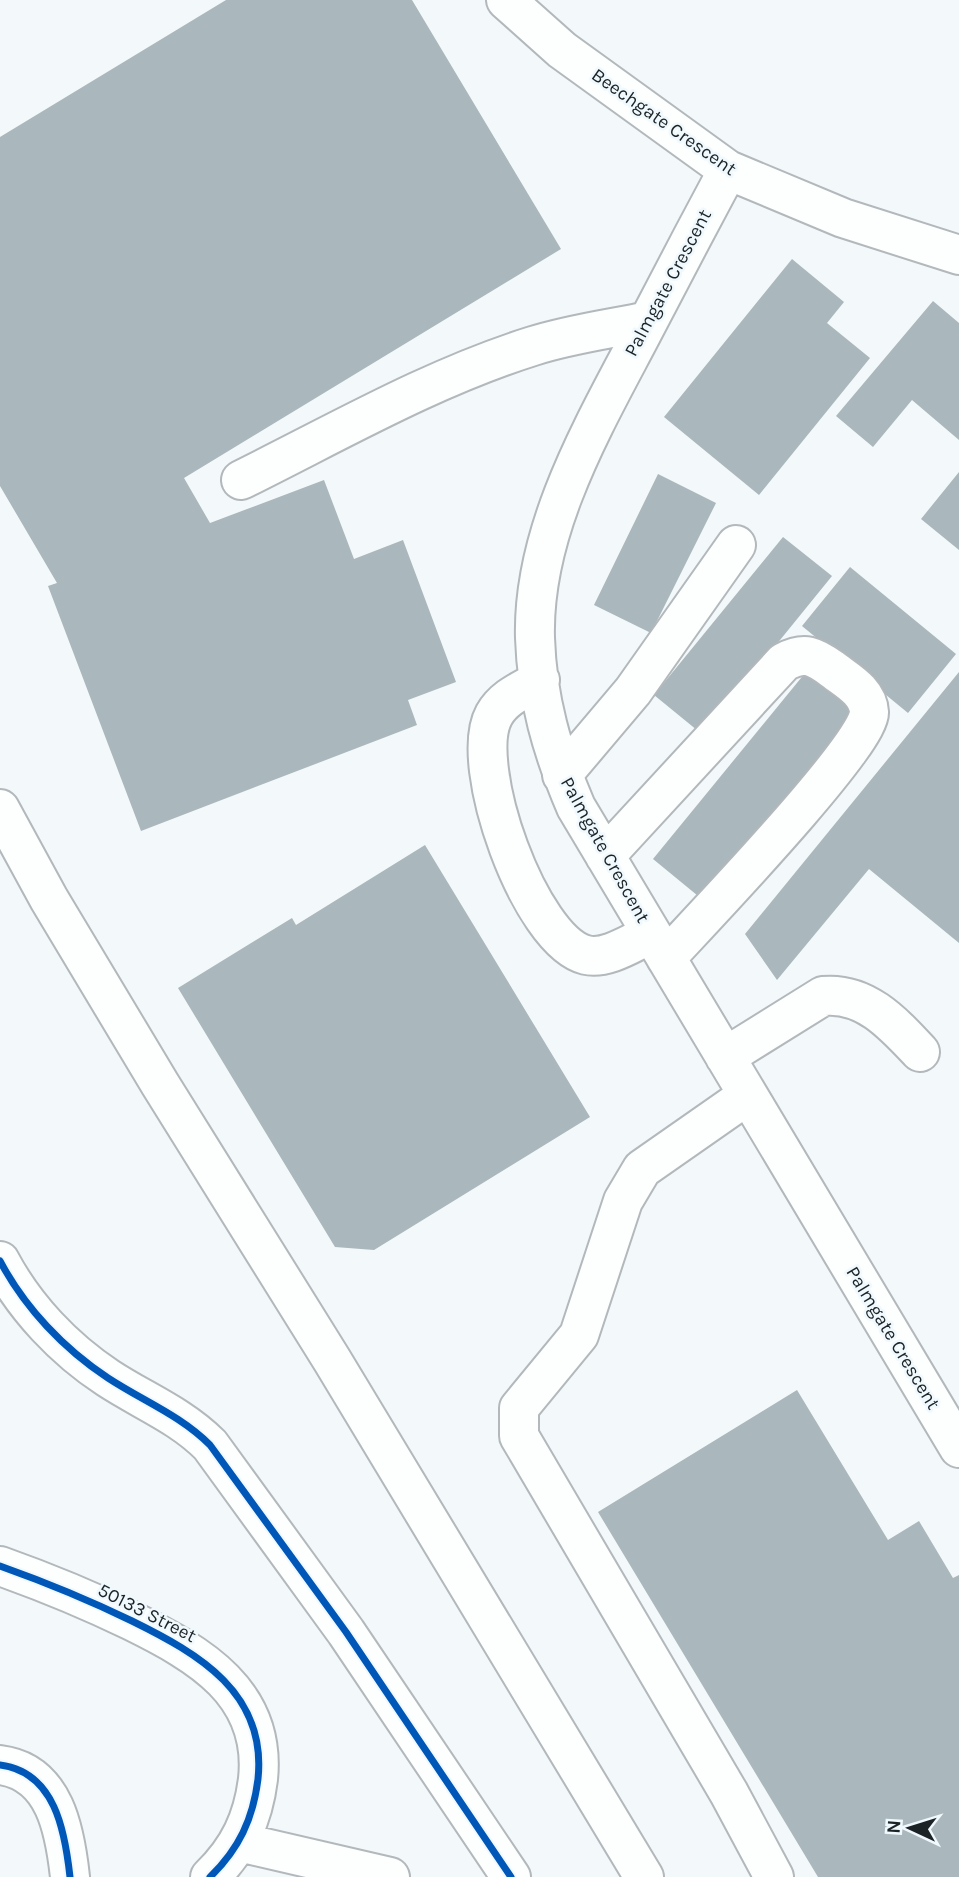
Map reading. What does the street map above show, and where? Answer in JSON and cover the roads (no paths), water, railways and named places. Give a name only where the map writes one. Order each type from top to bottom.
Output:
[{"type":"street","name":"Beechgate Crescent","points":[[506,0],[562,50],[728,170],[843,218],[959,254]]},
{"type":"street","name":"Palmgate Crescent","points":[[728,170],[589,433],[559,510],[540,576],[535,637],[544,715],[562,775],[576,807],[959,1448]]},
{"type":"street","points":[[241,480],[408,397],[472,369],[566,337],[648,321]]},
{"type":"street","points":[[562,775],[626,700],[736,545]]},
{"type":"street","points":[[540,680],[508,698],[494,715],[486,753],[496,805],[525,887],[556,933],[569,946],[586,955],[604,955],[658,946],[816,791],[863,733],[869,710],[862,693],[815,656],[804,654],[784,662],[605,856]]},
{"type":"street","points":[[0,808],[49,899],[139,1049],[332,1360],[644,1877]]},
{"type":"street","points":[[725,1057],[823,996],[840,995],[857,999],[874,1010],[920,1052]]},
{"type":"street","points":[[748,1096],[642,1169],[623,1201],[579,1335],[528,1394],[519,1408],[517,1419],[519,1436],[729,1793],[774,1877]]},
{"type":"street","points":[[0,1261],[31,1310],[75,1352],[108,1378],[190,1424],[210,1445],[346,1632],[510,1877]]},
{"type":"street","name":"50133 Street","points":[[0,1566],[75,1593],[172,1641],[206,1662],[231,1688],[248,1714],[257,1741],[259,1768],[255,1807],[239,1842],[210,1877]]},
{"type":"street","points":[[0,1765],[26,1773],[49,1795],[60,1819],[70,1877]]},
{"type":"street","points":[[239,1842],[390,1877]]}]
